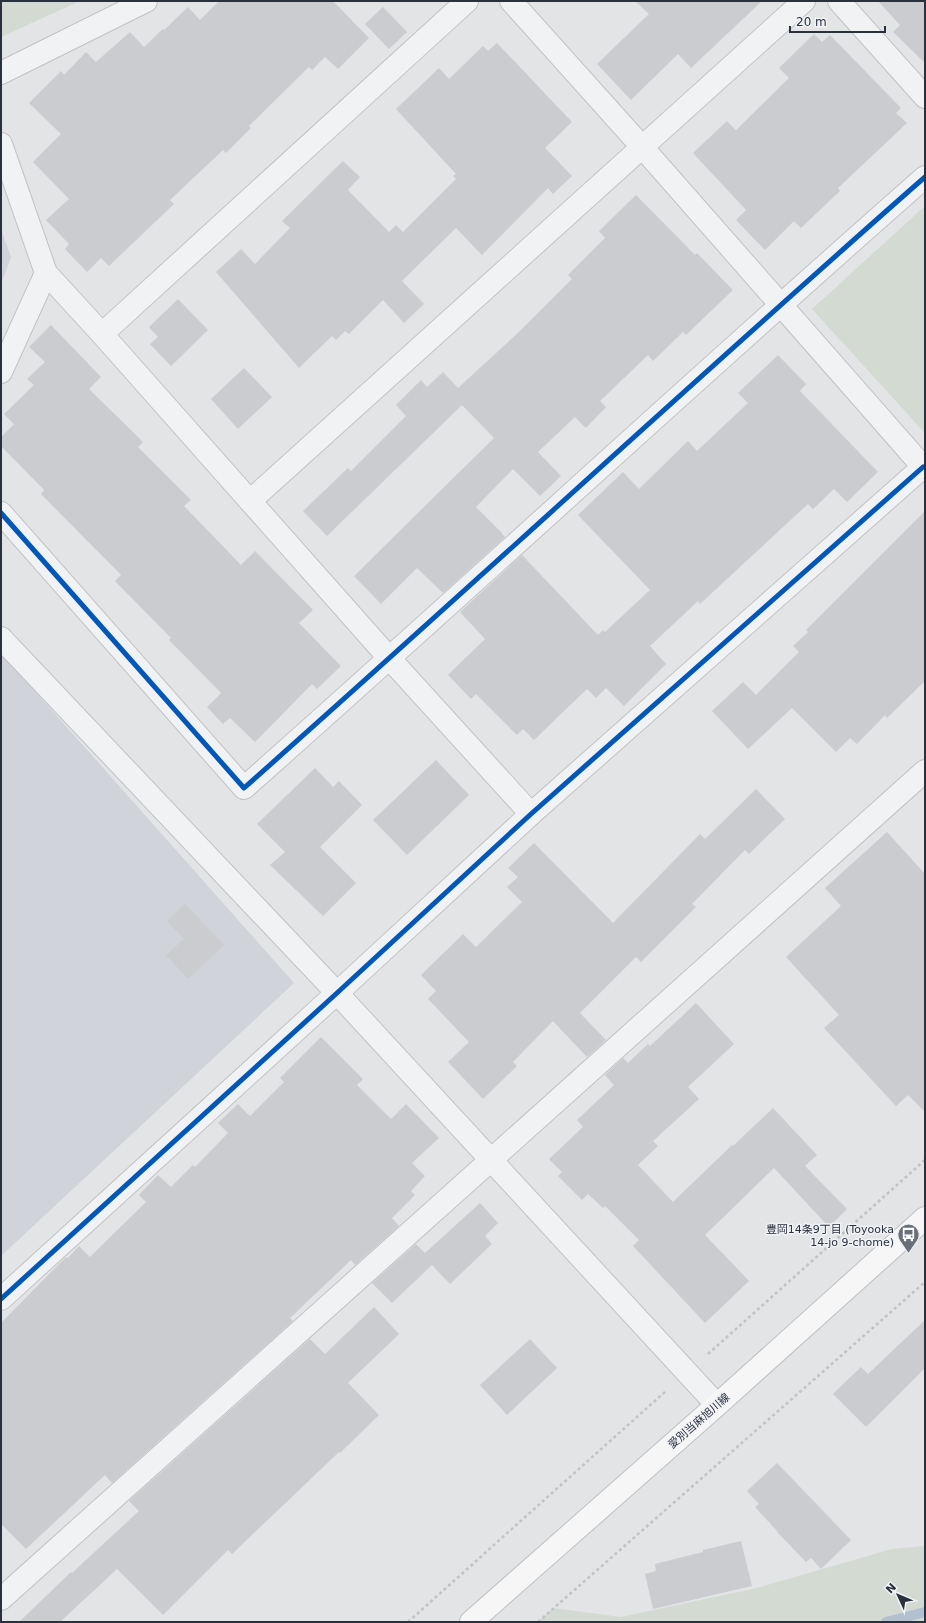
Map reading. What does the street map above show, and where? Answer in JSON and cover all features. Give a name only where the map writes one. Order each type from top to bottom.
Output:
[{"type":"main road","name":"愛別当麻旭川線","points":[[471,1622],[717,1405],[925,1218]]},
{"type":"street","points":[[1,73],[146,1]]},
{"type":"street","points":[[102,334],[467,1]]},
{"type":"street","points":[[1,1299],[531,814],[924,468],[643,148],[511,1]]},
{"type":"street","points":[[250,501],[643,148],[804,1]]},
{"type":"street","points":[[839,1],[925,97]]},
{"type":"street","points":[[1,144],[46,273],[531,814]]},
{"type":"street","points":[[1,513],[244,788],[390,658],[780,304],[925,177]]},
{"type":"street","points":[[1,372],[46,273]]},
{"type":"street","points":[[1,638],[337,993],[717,1405]]},
{"type":"street","points":[[1,1599],[925,771]]},
{"type":"path","points":[[538,1622],[925,1282]]},
{"type":"shaded area","points":[[1,1],[80,1],[1,37]]},
{"type":"shaded area","points":[[925,206],[925,433],[812,309]]},
{"type":"shaded area","points":[[1,229],[11,257],[1,284]]},
{"type":"shaded area","points":[[1,653],[294,983],[1,1256]]},
{"type":"shaded area","points":[[925,1546],[925,1622],[538,1622],[553,1608],[621,1617],[757,1588],[892,1549]]},
{"type":"building","points":[[219,1],[333,1],[369,38],[338,69],[325,57],[312,70],[309,67],[249,126],[251,128],[226,153],[223,150],[170,200],[174,204],[109,266],[101,258],[87,272],[65,249],[69,244],[46,220],[69,199],[33,162],[61,134],[29,103],[61,71],[64,75],[86,52],[96,62],[130,32],[144,47],[188,7],[200,20]]},
{"type":"building","points":[[635,1],[762,1],[691,68],[678,54],[631,100],[597,64],[649,14]]},
{"type":"building","points":[[878,1],[925,1],[925,63],[893,32],[900,25]]},
{"type":"building","points":[[383,7],[407,32],[389,49],[365,24]]},
{"type":"building","points":[[814,34],[822,42],[830,35],[901,108],[896,113],[907,123],[838,188],[840,191],[801,228],[794,221],[765,250],[736,220],[746,210],[693,153],[727,121],[736,130],[789,78],[779,68]]},
{"type":"building","points":[[497,43],[572,122],[545,148],[572,176],[553,194],[548,188],[482,255],[456,228],[402,281],[424,304],[404,323],[383,300],[349,334],[345,331],[336,340],[332,336],[299,368],[216,272],[241,249],[255,264],[290,228],[282,221],[343,161],[360,177],[348,190],[389,232],[396,225],[403,232],[456,179],[453,176],[456,174],[396,109],[439,68],[449,79],[483,46],[488,51]]},
{"type":"building","points":[[636,195],[695,255],[697,253],[733,290],[686,335],[683,332],[653,361],[648,355],[600,401],[606,407],[586,428],[575,417],[538,452],[561,476],[540,496],[513,469],[476,507],[505,537],[443,593],[417,568],[381,604],[354,576],[494,438],[462,405],[327,536],[303,511],[348,468],[351,471],[406,416],[396,405],[421,380],[427,387],[443,372],[458,388],[521,330],[572,279],[568,275],[605,238],[599,231]]},
{"type":"building","points":[[178,299],[208,330],[171,366],[150,344],[158,337],[149,327]]},
{"type":"building","points":[[51,325],[101,377],[89,389],[143,442],[138,447],[191,500],[184,506],[241,565],[255,551],[313,610],[299,623],[341,666],[317,689],[312,684],[255,742],[230,718],[223,724],[207,707],[221,693],[169,640],[171,638],[115,581],[121,575],[41,494],[44,490],[1,446],[1,437],[14,424],[4,414],[34,385],[27,379],[45,362],[29,347]]},
{"type":"building","points":[[778,355],[806,384],[800,391],[878,472],[847,502],[834,489],[813,509],[808,504],[700,604],[698,601],[650,646],[666,664],[624,706],[606,688],[596,698],[587,689],[534,740],[523,729],[517,735],[476,694],[471,699],[448,675],[485,639],[460,612],[522,555],[598,635],[603,630],[605,632],[650,590],[578,515],[623,472],[639,489],[688,441],[697,451],[748,403],[738,393]]},
{"type":"building","points":[[244,368],[272,397],[238,429],[211,399]]},
{"type":"building","points":[[925,511],[925,681],[887,718],[885,715],[857,744],[850,738],[836,752],[792,708],[748,749],[712,711],[743,682],[756,695],[799,652],[793,646],[808,632],[806,630]]},
{"type":"building","points":[[436,760],[469,795],[407,855],[373,820]]},
{"type":"building","points":[[315,768],[333,787],[339,781],[362,805],[320,847],[356,883],[323,916],[270,865],[285,852],[257,824]]},
{"type":"building","points":[[756,789],[785,819],[749,854],[745,850],[692,904],[696,907],[641,962],[636,957],[580,1013],[606,1040],[587,1057],[553,1021],[513,1062],[517,1066],[483,1099],[448,1062],[469,1042],[428,999],[436,991],[421,975],[463,934],[476,947],[522,902],[507,887],[518,877],[508,868],[534,843],[613,923],[700,834],[705,839]]},
{"type":"building","points":[[887,832],[925,874],[925,1112],[908,1095],[896,1106],[824,1028],[839,1015],[786,957],[841,906],[825,888]]},
{"type":"building","points":[[185,904],[224,945],[188,979],[166,955],[184,939],[167,921]]},
{"type":"building","points":[[696,1003],[734,1044],[688,1087],[699,1099],[653,1141],[658,1146],[638,1165],[673,1202],[773,1108],[817,1155],[805,1166],[847,1209],[829,1227],[774,1168],[705,1235],[749,1281],[705,1323],[633,1246],[639,1240],[605,1206],[603,1208],[588,1194],[582,1200],[558,1176],[562,1172],[549,1159],[583,1127],[577,1120],[614,1085],[605,1075],[623,1058],[628,1063],[648,1044],[650,1046]]},
{"type":"building","points":[[321,1037],[363,1079],[357,1085],[391,1119],[406,1104],[439,1138],[412,1163],[425,1176],[411,1191],[415,1195],[392,1218],[399,1226],[355,1265],[351,1260],[290,1318],[293,1321],[112,1483],[105,1475],[26,1549],[1,1524],[1,1323],[66,1257],[68,1258],[79,1246],[90,1257],[146,1202],[139,1195],[158,1175],[171,1187],[193,1165],[195,1167],[228,1133],[218,1123],[238,1104],[250,1116],[284,1082],[280,1078]]},
{"type":"building","points":[[480,1203],[498,1223],[485,1236],[492,1244],[450,1284],[432,1265],[392,1303],[372,1283],[416,1244],[425,1253]]},
{"type":"building","points":[[374,1307],[399,1334],[348,1383],[379,1415],[232,1554],[228,1550],[163,1615],[117,1569],[60,1622],[19,1622],[71,1572],[72,1573],[139,1511],[129,1501],[310,1339],[325,1354]]},
{"type":"building","points":[[925,1320],[925,1368],[866,1427],[833,1394],[861,1367],[868,1374]]},
{"type":"building","points":[[530,1339],[557,1368],[507,1415],[480,1385]]},
{"type":"building","points":[[777,1463],[851,1540],[821,1569],[811,1558],[806,1562],[777,1532],[755,1507],[759,1504],[747,1491]]},
{"type":"building","points":[[741,1541],[752,1586],[653,1609],[645,1574],[656,1571],[655,1564]]},
{"type":"waterway","points":[[886,1622],[925,1612]]},
{"type":"cycle path","points":[[1,513],[244,788],[925,177]]},
{"type":"cycle path","points":[[1,1299],[531,814],[923,467]]},
{"type":"place","name":"豊岡14条9丁目 (Toyooka 14-jo 9-chome)","points":[[909,1254]]}]
